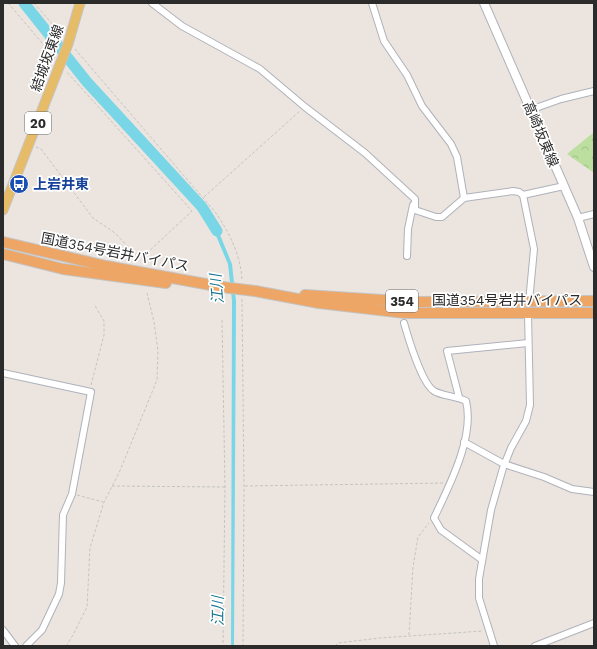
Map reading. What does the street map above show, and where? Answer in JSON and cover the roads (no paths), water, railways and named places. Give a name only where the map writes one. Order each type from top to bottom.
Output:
[{"type":"highway","name":"国道354号岩井バイパス","points":[[3,242],[106,266],[222,287],[255,291],[413,302],[594,301]]},
{"type":"highway","name":"国道354号岩井バイパス","points":[[3,254],[63,269],[122,278],[184,285],[222,287]]},
{"type":"highway","name":"国道354号岩井バイパス","points":[[255,291],[318,303],[387,312],[423,314],[594,313]]},
{"type":"main road","name":"結城坂東線","points":[[3,210],[61,63],[80,3]]},
{"type":"main road","name":"高崎坂東線","points":[[484,3],[578,218],[594,267]]},
{"type":"street","points":[[152,3],[182,26],[260,69],[305,107],[365,153],[415,199],[415,210],[436,217],[442,217],[464,198],[513,191],[519,192],[523,195],[564,186]]},
{"type":"street","points":[[372,3],[384,41],[407,75],[422,106],[454,150],[460,170],[464,198]]},
{"type":"street","points":[[530,110],[567,97],[594,91]]},
{"type":"street","points":[[523,195],[534,249],[529,302]]},
{"type":"street","points":[[407,256],[408,229],[415,199]]},
{"type":"street","points":[[578,218],[594,214]]},
{"type":"street","points":[[494,646],[479,598],[481,559],[491,510],[504,464],[526,421],[530,405],[528,314]]},
{"type":"street","points":[[404,322],[412,348],[429,387],[434,392],[466,401],[469,411],[464,442],[451,484],[434,518],[441,530],[481,559]]},
{"type":"street","points":[[459,398],[447,351],[528,342]]},
{"type":"street","points":[[3,373],[91,392],[72,494],[63,515],[61,583],[59,594],[42,630],[26,646]]},
{"type":"street","points":[[464,442],[504,464],[544,477],[572,489],[594,492]]},
{"type":"street","points":[[535,646],[594,623]]},
{"type":"street","points":[[3,630],[15,646]]},
{"type":"water","points":[[213,218],[232,264],[236,301],[234,646],[231,646],[232,301],[228,264],[209,219]]},
{"type":"waterway","name":"江川","points":[[24,3],[87,82],[202,207],[217,231]]},
{"type":"place","name":"上岩井東","points":[[19,184]]}]
